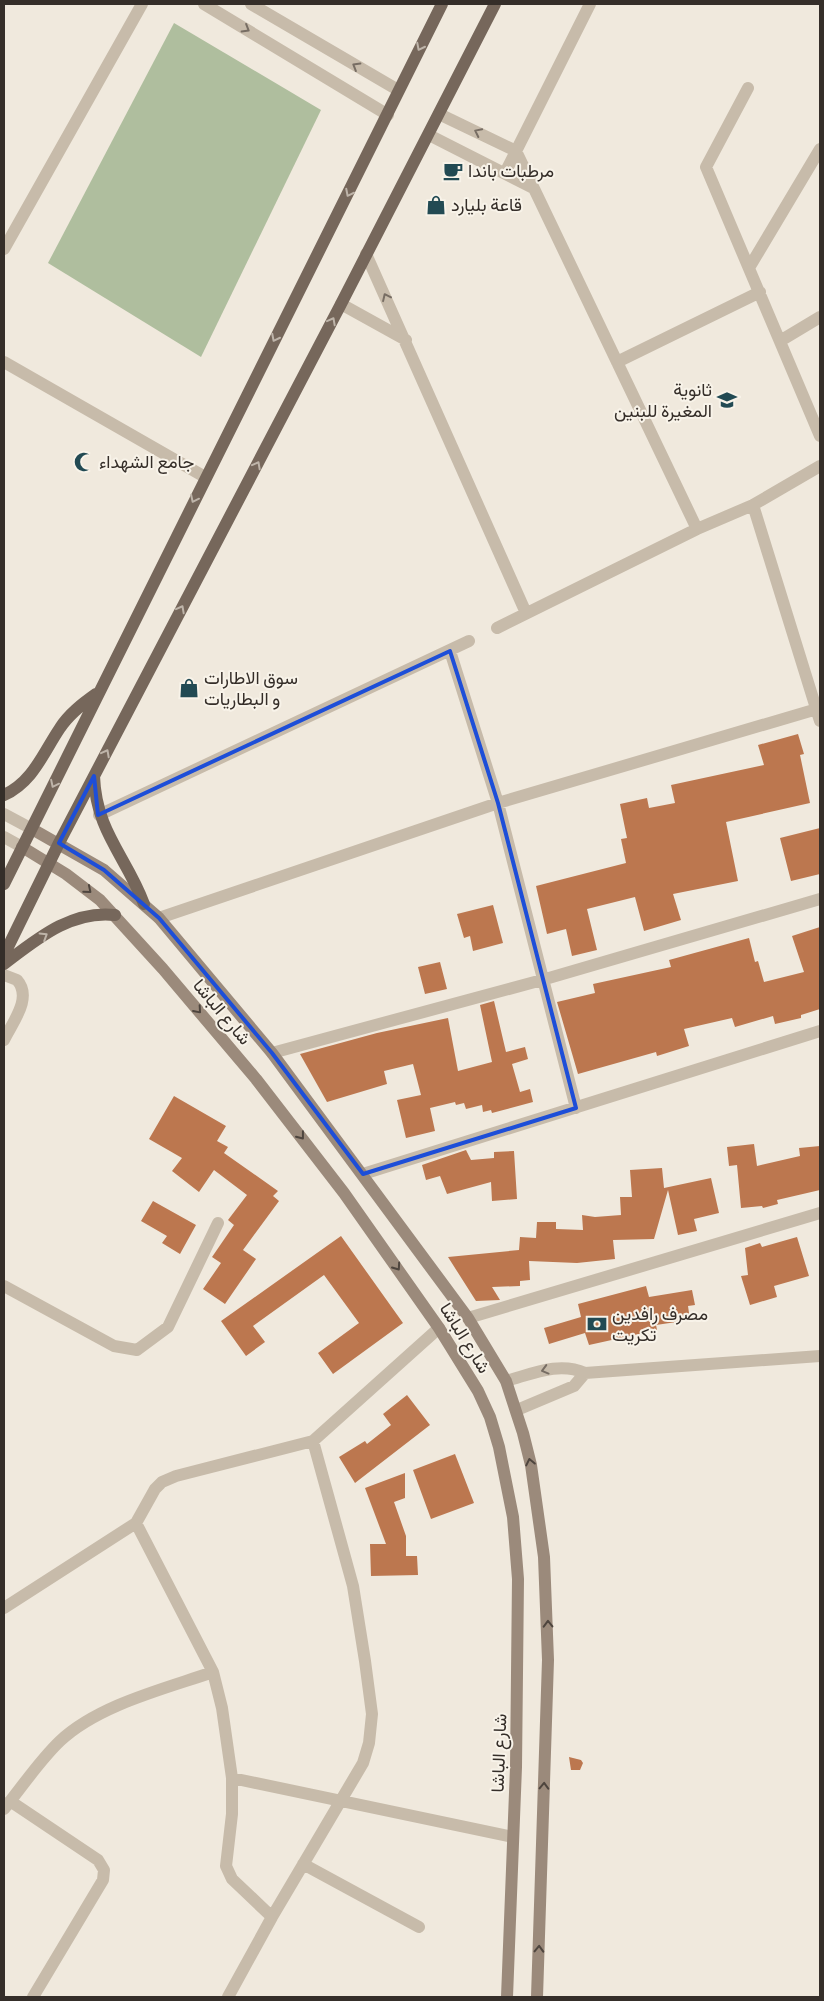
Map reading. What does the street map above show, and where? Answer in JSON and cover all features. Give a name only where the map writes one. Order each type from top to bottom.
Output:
[{"type":"main road","points":[[4,884],[442,4]]},
{"type":"main road","points":[[4,955],[48,863],[341,304],[495,4]]},
{"type":"main road","points":[[4,795],[29,777],[61,726],[78,708],[98,693]]},
{"type":"main road","points":[[94,776],[99,814],[112,843],[131,873],[144,904]]},
{"type":"main road","points":[[32,829],[104,870],[159,918],[272,1053],[363,1174],[468,1318],[506,1381],[517,1410],[531,1465],[537,1502],[547,1604],[548,1660],[537,1997]]},
{"type":"main road","name":"شارع الباشا","points":[[22,847],[84,886],[115,915],[210,1024],[301,1136],[439,1328],[478,1391],[490,1417],[499,1446],[513,1517],[518,1579],[513,1837],[507,1997]]},
{"type":"main road","points":[[4,964],[65,922],[89,914],[115,915]]},
{"type":"street","points":[[4,249],[142,4]]},
{"type":"street","points":[[204,4],[388,115]]},
{"type":"street","points":[[251,4],[398,90]]},
{"type":"street","points":[[505,173],[590,4]]},
{"type":"street","points":[[748,88],[706,167],[820,436]]},
{"type":"street","points":[[439,114],[516,151],[697,529]]},
{"type":"street","points":[[428,135],[534,188]]},
{"type":"street","points":[[749,268],[820,149]]},
{"type":"street","points":[[366,254],[406,340],[526,613]]},
{"type":"street","points":[[617,362],[760,292]]},
{"type":"street","points":[[341,304],[406,340]]},
{"type":"street","points":[[780,341],[820,317]]},
{"type":"street","points":[[4,362],[205,477]]},
{"type":"street","points":[[497,628],[697,529],[753,505],[820,466]]},
{"type":"street","points":[[159,918],[498,803],[818,715],[753,505]]},
{"type":"street","points":[[99,814],[469,641]]},
{"type":"street","points":[[450,651],[498,803],[576,1108]]},
{"type":"street","points":[[4,814],[32,829]]},
{"type":"street","points":[[4,837],[22,847]]},
{"type":"street","points":[[272,1053],[542,980],[820,899]]},
{"type":"street","points":[[4,975],[18,980],[24,993],[22,1003],[4,1040]]},
{"type":"street","points":[[363,1174],[820,1032]]},
{"type":"street","points":[[468,1318],[820,1213]]},
{"type":"street","points":[[4,1286],[114,1346],[137,1350],[168,1327],[218,1223]]},
{"type":"street","points":[[4,1608],[136,1523],[155,1489],[162,1482],[176,1476],[313,1441],[439,1328]]},
{"type":"street","points":[[506,1381],[559,1367],[576,1369],[584,1373],[820,1356]]},
{"type":"street","points":[[517,1410],[574,1386],[584,1373]]},
{"type":"street","points":[[228,1997],[272,1917],[362,1763],[369,1743],[372,1714],[353,1586],[313,1441]]},
{"type":"street","points":[[136,1523],[213,1672],[222,1708],[232,1778],[232,1814],[226,1866],[232,1879],[272,1917]]},
{"type":"street","points":[[33,1997],[103,1880],[104,1870],[98,1860],[7,1805],[60,1741],[88,1721],[127,1702],[213,1672]]},
{"type":"street","points":[[232,1778],[513,1837]]},
{"type":"street","points":[[303,1864],[419,1927]]},
{"type":"highlighted area","points":[[450,651],[498,803],[576,1108],[363,1174],[272,1053],[159,918],[104,870],[59,843],[94,776],[98,815]]},
{"type":"green space","points":[[174,23],[321,110],[201,357],[48,263]]},
{"type":"building","points":[[798,734],[804,754],[800,755],[810,803],[726,822],[738,881],[673,894],[681,920],[644,931],[635,897],[587,909],[597,950],[572,956],[566,929],[547,934],[536,886],[626,863],[621,839],[627,838],[620,804],[647,798],[649,808],[675,803],[671,785],[764,765],[758,745]]},
{"type":"building","points":[[820,828],[820,874],[791,881],[780,838]]},
{"type":"building","points":[[493,905],[503,943],[473,951],[470,936],[464,938],[457,914]]},
{"type":"building","points":[[820,927],[820,1009],[801,1015],[801,1018],[775,1024],[773,1016],[735,1027],[732,1018],[684,1029],[689,1046],[657,1056],[656,1052],[578,1074],[557,1002],[595,993],[593,984],[671,967],[669,960],[749,938],[755,962],[758,961],[764,982],[804,972],[792,936]]},
{"type":"building","points":[[440,962],[447,989],[425,994],[418,967]]},
{"type":"building","points":[[494,1001],[506,1052],[525,1047],[528,1059],[512,1064],[520,1092],[530,1089],[533,1102],[492,1113],[491,1110],[483,1112],[482,1105],[466,1109],[464,1103],[456,1105],[455,1102],[430,1108],[435,1131],[406,1138],[397,1100],[421,1095],[413,1064],[384,1071],[387,1084],[327,1102],[300,1054],[377,1033],[448,1018],[458,1071],[492,1062],[480,1005]]},
{"type":"building","points":[[174,1096],[226,1126],[217,1141],[228,1147],[224,1153],[278,1191],[273,1196],[279,1201],[243,1250],[256,1259],[225,1304],[203,1289],[221,1263],[212,1257],[234,1225],[228,1220],[247,1195],[214,1170],[199,1192],[172,1171],[182,1158],[149,1139]]},
{"type":"building","points":[[754,1144],[757,1166],[800,1156],[799,1148],[820,1146],[820,1190],[777,1200],[778,1204],[763,1208],[762,1206],[741,1208],[737,1165],[729,1166],[727,1147]]},
{"type":"building","points":[[466,1150],[471,1160],[494,1158],[494,1152],[514,1151],[517,1199],[492,1201],[491,1182],[447,1194],[440,1176],[426,1180],[422,1165]]},
{"type":"building","points":[[662,1168],[664,1188],[711,1178],[719,1213],[694,1219],[697,1231],[678,1235],[668,1190],[654,1239],[613,1240],[615,1259],[577,1263],[529,1261],[530,1280],[520,1281],[520,1286],[492,1287],[500,1300],[476,1301],[448,1257],[519,1250],[520,1237],[536,1238],[537,1222],[556,1222],[556,1229],[583,1230],[582,1215],[595,1217],[621,1215],[620,1197],[632,1197],[630,1170]]},
{"type":"building","points":[[153,1201],[196,1225],[180,1254],[162,1243],[167,1236],[141,1221]]},
{"type":"building","points":[[341,1236],[403,1323],[333,1374],[318,1353],[359,1323],[324,1275],[253,1326],[265,1342],[246,1356],[221,1321]]},
{"type":"building","points":[[797,1237],[809,1276],[774,1286],[777,1297],[750,1305],[741,1276],[748,1275],[745,1248],[760,1243],[762,1247]]},
{"type":"building","points":[[646,1286],[649,1297],[692,1290],[695,1305],[688,1306],[690,1320],[656,1325],[657,1330],[589,1345],[585,1333],[549,1344],[544,1328],[581,1317],[578,1304]]},
{"type":"building","points":[[407,1395],[430,1425],[355,1483],[339,1457],[365,1441],[367,1444],[391,1425],[383,1414]]},
{"type":"building","points":[[455,1454],[474,1503],[431,1519],[413,1470]]},
{"type":"building","points":[[405,1473],[405,1498],[394,1502],[406,1536],[406,1556],[417,1556],[418,1575],[371,1576],[370,1544],[386,1544],[365,1488]]},
{"type":"building","points":[[569,1757],[581,1760],[583,1763],[580,1770],[571,1770]]},
{"type":"place","name":"مرطبات باندا","points":[[453,171]]},
{"type":"place","name":"قاعة بليارد","points":[[436,205]]},
{"type":"place","name":"ثانوية المغيرة للبنين","points":[[727,400]]},
{"type":"place","name":"جامع الشهداء","points":[[84,462]]},
{"type":"place","name":"سوق الاطارات و البطاريات","points":[[189,688]]},
{"type":"place","name":"مصرف رافدين تكريت","points":[[597,1324]]}]
